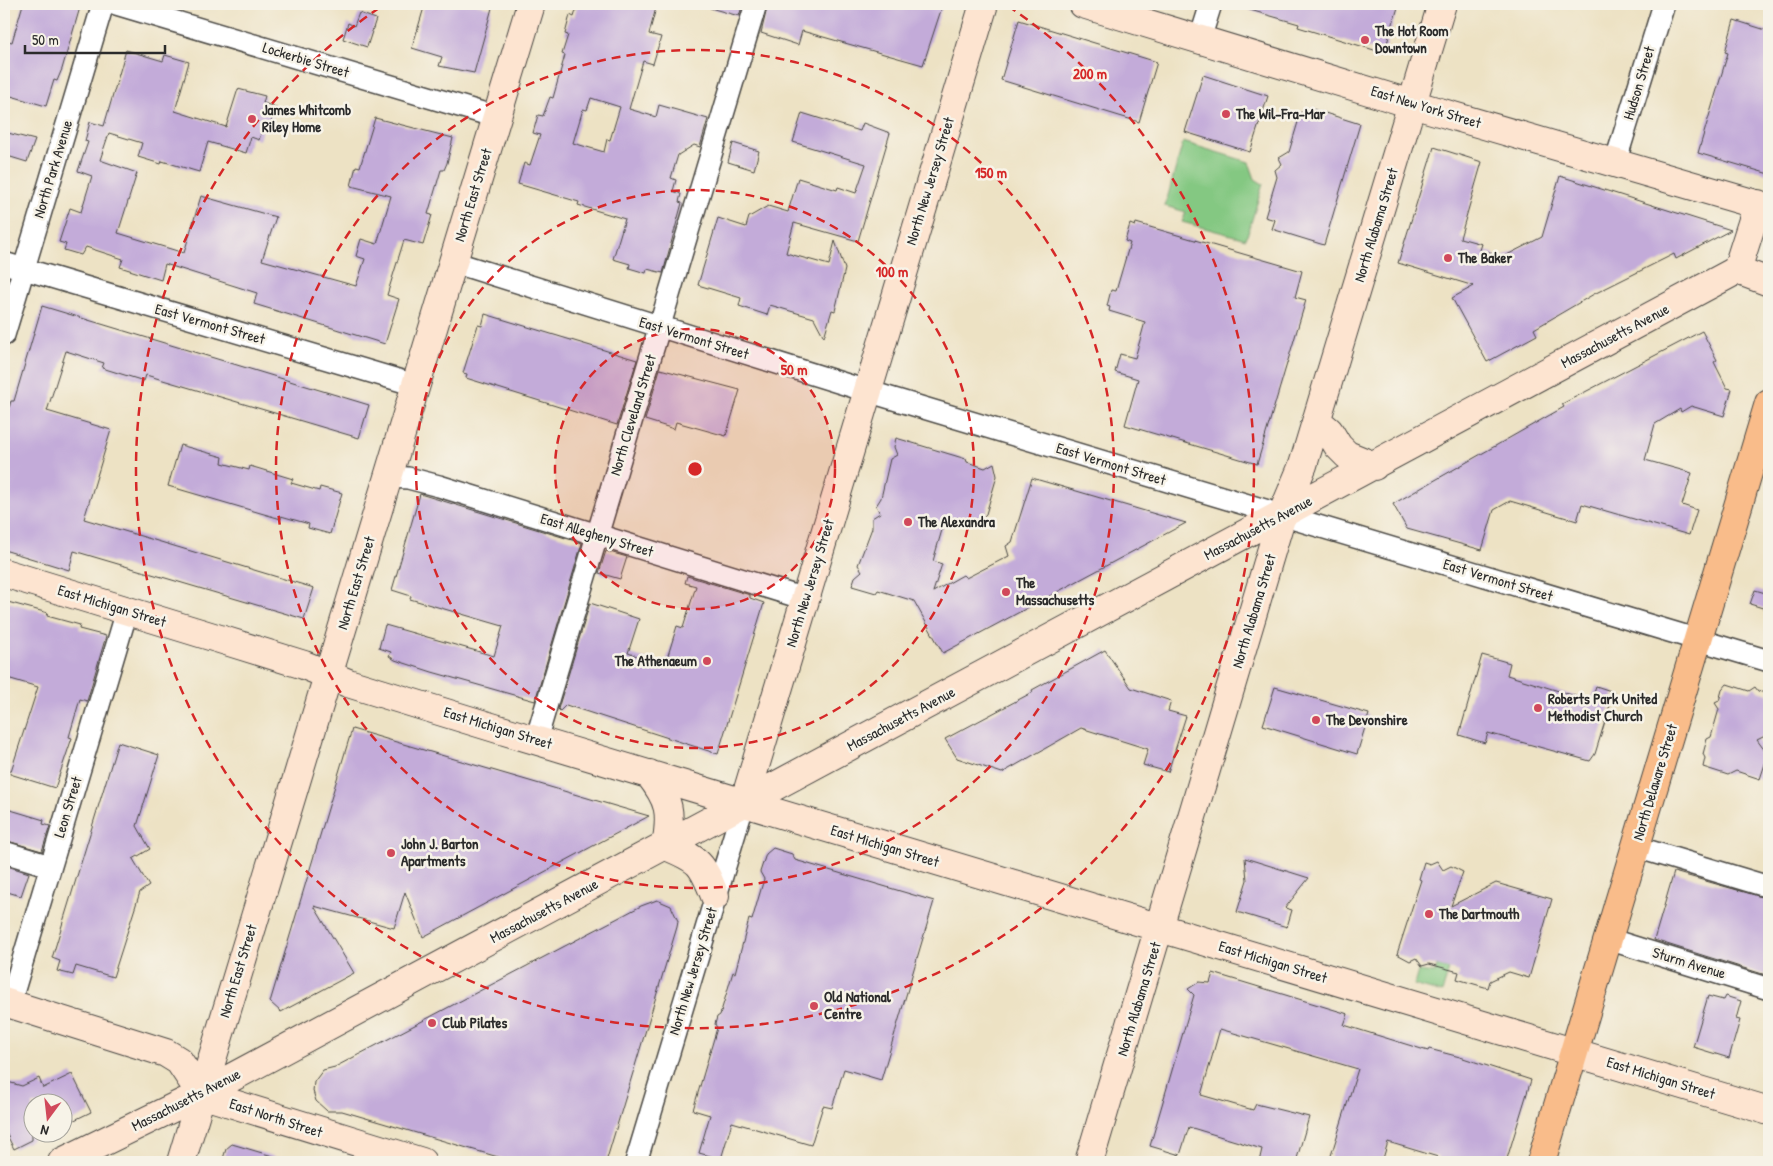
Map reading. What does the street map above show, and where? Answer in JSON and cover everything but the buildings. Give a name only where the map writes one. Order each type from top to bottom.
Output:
[{"type":"main road","name":"North East Street","points":[[181,1162],[531,4]]},
{"type":"main road","name":"North New Jersey Street","points":[[744,804],[984,4]]},
{"type":"main road","name":"East New York Street","points":[[1083,4],[1412,104],[1763,206]]},
{"type":"main road","name":"North Alabama Street","points":[[1090,1162],[1282,515],[1304,465],[1442,4]]},
{"type":"main road","points":[[1763,206],[1737,270],[1769,282]]},
{"type":"main road","name":"Massachusetts Avenue","points":[[62,1162],[202,1094],[1737,270]]},
{"type":"main road","name":"North Delaware Street","points":[[1541,1162],[1769,403]]},
{"type":"main road","points":[[1316,421],[1328,431],[1347,455],[1374,466]]},
{"type":"main road","name":"East Michigan Street","points":[[4,573],[744,804],[1412,1005],[1574,1051],[1769,1111]]},
{"type":"main road","points":[[649,774],[658,786],[670,810],[666,846],[682,852],[698,862],[716,896]]},
{"type":"main road","points":[[7,1003],[161,1050],[179,1062],[202,1094]]},
{"type":"main road","name":"East North Street","points":[[202,1094],[414,1161]]},
{"type":"street","name":"North Park Avenue","points":[[4,335],[14,266],[62,142],[103,4]]},
{"type":"street","name":"Lockerbie Street","points":[[116,4],[496,117]]},
{"type":"street","name":"North Cleveland Street","points":[[536,740],[756,4]]},
{"type":"street","points":[[1200,39],[1211,4]]},
{"type":"street","name":"Hudson Street","points":[[1615,163],[1664,4]]},
{"type":"street","name":"East Vermont Street","points":[[453,262],[867,391],[1769,661]]},
{"type":"street","name":"East Vermont Street","points":[[14,266],[415,385]]},
{"type":"street","name":"East Allegheny Street","points":[[388,476],[408,478],[433,485],[805,599]]},
{"type":"street","name":"Leon Street","points":[[7,1003],[127,611]]},
{"type":"street","name":"North New Jersey Street","points":[[636,1162],[744,804]]},
{"type":"street","points":[[1636,847],[1769,887]]},
{"type":"street","points":[[4,852],[50,866]]},
{"type":"street","name":"Sturm Avenue","points":[[1608,939],[1769,988]]},
{"type":"green space","points":[[1183,142],[1249,162],[1255,179],[1263,184],[1246,239],[1182,222],[1186,212],[1165,206]]},
{"type":"green space","points":[[1437,966],[1449,969],[1442,993],[1414,985],[1418,971],[1435,973]]},
{"type":"place","name":"The Hot Room Downtown","points":[[1365,40]]},
{"type":"place","name":"The Wil-Fra-Mar","points":[[1226,114]]},
{"type":"place","name":"James Whitcomb Riley Home","points":[[252,119]]},
{"type":"place","name":"The Baker","points":[[1448,258]]},
{"type":"place","name":"The Alexandra","points":[[908,522]]},
{"type":"place","name":"The Massachusetts","points":[[1006,592]]},
{"type":"place","name":"The Athenaeum","points":[[707,661]]},
{"type":"place","name":"Roberts Park United Methodist Church","points":[[1538,708]]},
{"type":"place","name":"The Devonshire","points":[[1316,720]]},
{"type":"place","name":"John J. Barton Apartments","points":[[391,853]]},
{"type":"place","name":"The Dartmouth","points":[[1429,914]]},
{"type":"place","name":"Old National Centre","points":[[814,1006]]},
{"type":"place","name":"Club Pilates","points":[[432,1023]]}]
